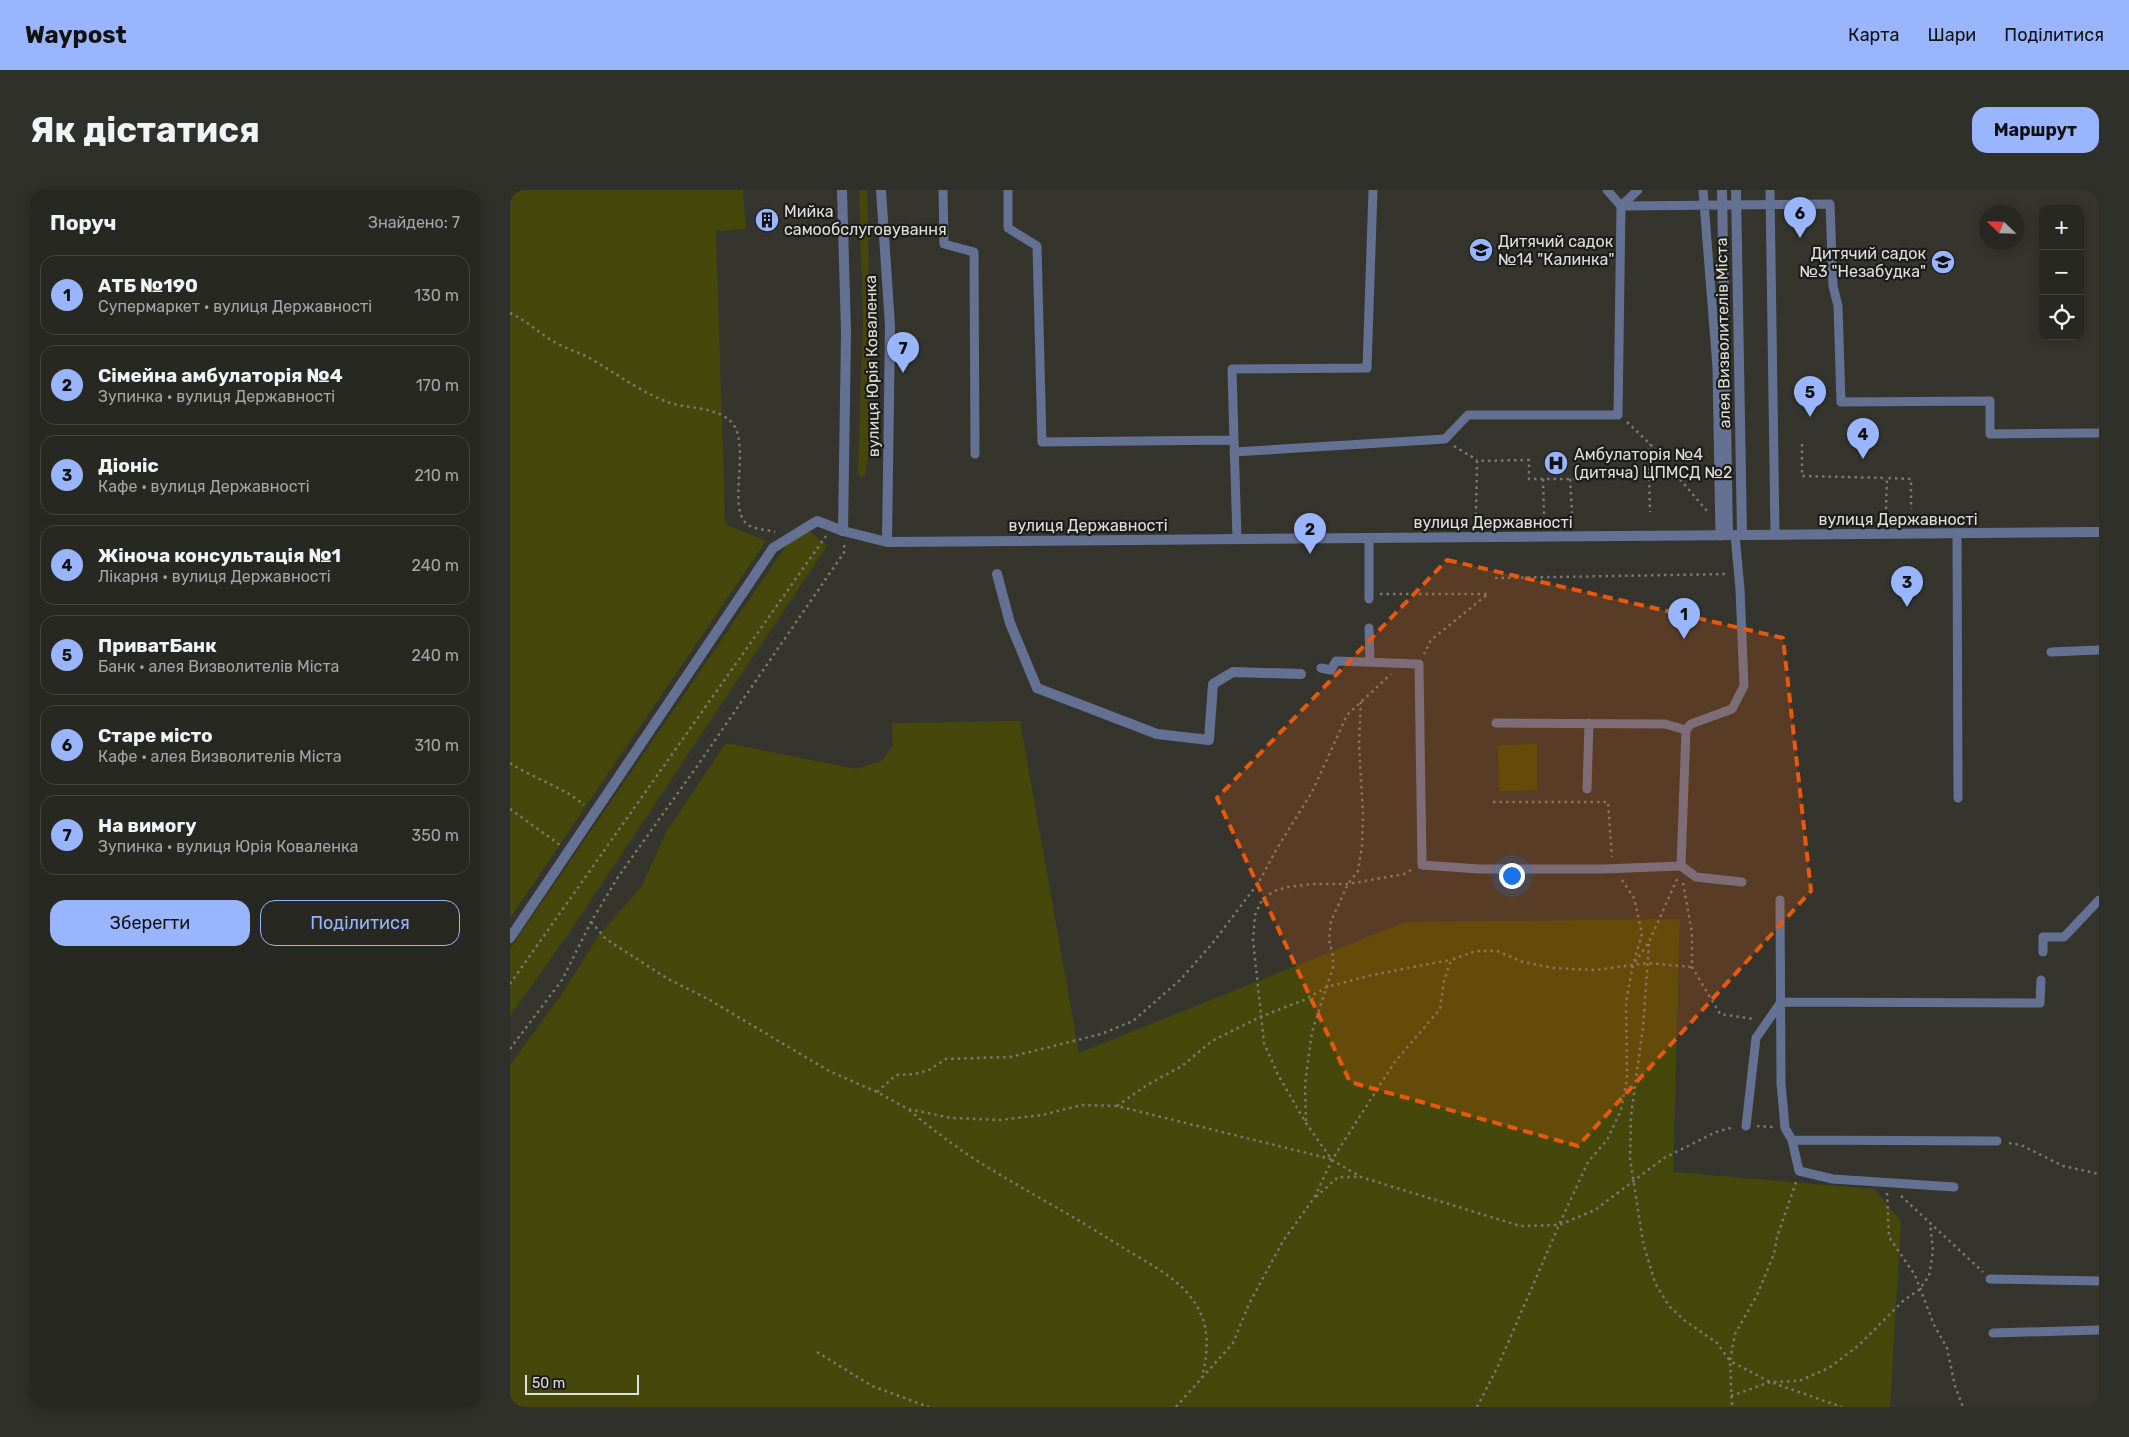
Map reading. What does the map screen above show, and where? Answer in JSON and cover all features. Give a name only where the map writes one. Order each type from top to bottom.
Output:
[{"type":"street","name":"вулиця Юрія Коваленка","points":[[838,529],[846,332],[842,190]]},
{"type":"street","name":"вулиця Юрія Коваленка","points":[[881,190],[890,326],[887,542]]},
{"type":"street","name":"алея Визволителів Міста","points":[[1722,190],[1731,535]]},
{"type":"street","name":"алея Визволителів Міста","points":[[1731,535],[1736,190]]},
{"type":"street","name":"вулиця Державності","points":[[510,938],[774,548],[816,521],[887,542],[2099,532]]},
{"type":"street","points":[[997,574],[1010,623],[1037,688],[1157,734],[1210,740],[1213,684],[1233,672],[1301,674]]},
{"type":"lane","points":[[943,190],[944,244],[974,252],[975,454]]},
{"type":"lane","points":[[1008,190],[1008,228],[1037,246],[1042,442],[1234,440]]},
{"type":"lane","points":[[1237,539],[1232,369],[1367,368],[1373,190]]},
{"type":"lane","points":[[1234,452],[1445,440],[1468,415],[1618,415],[1621,206],[1606,190]]},
{"type":"lane","points":[[1621,206],[1638,190]]},
{"type":"lane","points":[[1681,866],[1686,730],[1691,724],[1732,709],[1744,686],[1739,574],[1731,535],[1706,206],[1703,190]]},
{"type":"lane","points":[[1770,190],[1776,535]]},
{"type":"lane","points":[[1621,206],[1830,204],[1833,286],[1838,306],[1841,402],[1990,401],[1990,434],[2099,433]]},
{"type":"lane","points":[[1957,534],[1958,798]]},
{"type":"lane","points":[[1369,538],[1369,597]]},
{"type":"lane","points":[[1369,628],[1370,662]]},
{"type":"lane","points":[[2051,652],[2099,650]]},
{"type":"lane","points":[[1321,668],[1331,670],[1336,661],[1419,664],[1422,865],[1479,869],[1681,866],[1696,877],[1742,882]]},
{"type":"lane","points":[[1496,723],[1665,724],[1686,730]]},
{"type":"lane","points":[[1587,789],[1589,723]]},
{"type":"lane","points":[[1780,900],[1781,1083],[1784,1128],[1792,1140],[1799,1171],[1834,1179],[1954,1187]]},
{"type":"lane","points":[[2043,952],[2043,937],[2064,937],[2099,900]]},
{"type":"lane","points":[[1781,1002],[2040,1003],[2041,980]]},
{"type":"lane","points":[[1746,1126],[1756,1038],[1781,1002]]},
{"type":"lane","points":[[1792,1140],[1997,1141]]},
{"type":"lane","points":[[1990,1279],[2099,1281]]},
{"type":"lane","points":[[1993,1333],[2099,1330]]},
{"type":"path","points":[[510,313],[553,341],[586,357],[634,386],[667,402],[723,416],[732,423],[738,433],[740,485],[738,504],[740,515],[746,524],[755,528],[793,535]]},
{"type":"path","points":[[1618,415],[1650,444],[1707,512]]},
{"type":"path","points":[[1445,440],[1477,461],[1528,460],[1529,479],[1590,479],[1590,472],[1649,472]]},
{"type":"path","points":[[1650,444],[1650,512]]},
{"type":"path","points":[[1802,444],[1802,476],[1911,479],[1910,509]]},
{"type":"path","points":[[1476,515],[1477,461]]},
{"type":"path","points":[[1886,509],[1887,478]]},
{"type":"path","points":[[1543,479],[1544,514]]},
{"type":"path","points":[[1570,479],[1572,513]]},
{"type":"path","points":[[510,984],[818,546],[838,529],[845,551],[700,762],[618,877],[591,922],[562,980],[510,1049]]},
{"type":"path","points":[[1495,578],[1739,574]]},
{"type":"path","points":[[1369,597],[1488,594],[1431,640],[1419,664]]},
{"type":"path","points":[[877,1092],[896,1075],[915,1074],[929,1070],[946,1059],[1010,1056],[1101,1034],[1133,1021],[1180,980],[1212,944],[1259,882],[1280,843],[1312,792],[1347,715],[1403,663]]},
{"type":"path","points":[[1306,1123],[1305,1084],[1312,1032],[1333,967],[1333,956],[1329,940],[1332,921],[1348,884],[1358,871],[1362,846],[1363,815],[1359,744],[1361,700]]},
{"type":"path","points":[[510,763],[526,774],[575,797],[594,814]]},
{"type":"path","points":[[1477,1407],[1498,1366],[1558,1225],[1588,1162],[1607,1140],[1621,1110],[1626,1079],[1626,1002],[1633,965],[1642,934],[1634,898],[1613,868],[1608,802],[1493,802]]},
{"type":"path","points":[[510,809],[568,851]]},
{"type":"path","points":[[1332,1160],[1306,1123],[1278,1075],[1264,1043],[1253,940],[1255,915],[1262,900],[1274,891],[1288,887],[1348,884],[1404,874],[1422,865]]},
{"type":"path","points":[[1633,965],[1650,942],[1672,894],[1681,866]]},
{"type":"path","points":[[1681,866],[1684,896],[1692,933],[1692,967],[1720,1014],[1760,1020]]},
{"type":"path","points":[[591,922],[606,939],[668,979],[708,999],[829,1071],[877,1092],[908,1109],[941,1137],[979,1162],[1096,1230],[1160,1271],[1184,1290],[1199,1311],[1207,1338],[1206,1360],[1201,1380]]},
{"type":"path","points":[[1650,942],[1643,1027],[1631,1116],[1630,1158],[1643,1242],[1655,1283],[1669,1306],[1684,1320],[1717,1343],[1730,1361],[1770,1382],[1842,1407]]},
{"type":"path","points":[[1118,1106],[1147,1085],[1182,1066],[1212,1041],[1260,1017],[1304,1000],[1327,987],[1372,975],[1451,960],[1476,951],[1497,951],[1523,962],[1553,968],[1596,970],[1647,963],[1692,967]]},
{"type":"path","points":[[1176,1407],[1233,1343],[1249,1304],[1282,1241],[1314,1198],[1332,1160],[1394,1063],[1440,1009],[1444,981],[1451,960]]},
{"type":"path","points":[[908,1109],[952,1118],[1000,1120],[1042,1115],[1082,1105],[1118,1106],[1332,1160],[1361,1177],[1520,1226],[1558,1225],[1596,1210],[1664,1158],[1716,1132],[1746,1126],[1784,1128]]},
{"type":"path","points":[[1997,1141],[2021,1145],[2064,1166],[2099,1174]]},
{"type":"path","points":[[1732,1407],[1730,1361],[1735,1334],[1758,1295],[1774,1254],[1777,1237],[1799,1171]]},
{"type":"path","points":[[1314,1198],[1338,1177],[1361,1177]]},
{"type":"path","points":[[1887,1183],[1990,1279]]},
{"type":"path","points":[[1887,1183],[1886,1209],[1889,1237],[1915,1276],[1934,1325],[1947,1348],[1955,1386],[1963,1407]]},
{"type":"path","points":[[1732,1396],[1770,1382],[1799,1381],[1829,1368],[1859,1345],[1904,1300],[1919,1290],[1928,1276],[1934,1251],[1930,1223]]},
{"type":"path","points":[[817,1352],[872,1386],[929,1407]]},
{"type":"highlighted area","points":[[1447,560],[1783,638],[1811,891],[1578,1146],[1350,1082],[1217,798]]},
{"type":"shaded area","points":[[510,190],[743,190],[746,229],[716,231],[725,524],[766,541],[510,918]]},
{"type":"shaded area","points":[[859,190],[867,190],[870,318],[869,442],[866,473],[862,477],[858,473],[863,318]]},
{"type":"shaded area","points":[[801,524],[827,546],[567,936],[510,1016],[510,949]]},
{"type":"shaded area","points":[[1020,721],[1079,1053],[1405,922],[1680,919],[1673,1172],[1874,1189],[1901,1221],[1890,1407],[510,1407],[510,1065],[564,991],[599,935],[642,886],[666,832],[726,743],[856,769],[882,761],[893,745],[892,723]]},
{"type":"shaded area","points":[[1537,744],[1537,790],[1499,791],[1498,745]]},
{"type":"place","name":"Мийка самообслуговування","points":[[767,220]]},
{"type":"place","name":"Старе місто","points":[[1800,238]]},
{"type":"place","name":"Дитячий садок №14 \"Калинка\"","points":[[1481,250]]},
{"type":"place","name":"Дитячий садок №3 \"Незабудка\"","points":[[1943,262]]},
{"type":"place","name":"На вимогу","points":[[903,373]]},
{"type":"place","name":"ПриватБанк","points":[[1810,417]]},
{"type":"place","name":"Жіноча консультація №1","points":[[1863,459]]},
{"type":"place","name":"Амбулаторія №4 (дитяча) ЦПМСД №2","points":[[1556,463]]},
{"type":"place","name":"Сімейна амбулаторія №4","points":[[1310,554]]},
{"type":"place","name":"Діоніс","points":[[1907,607]]},
{"type":"place","name":"АТБ №190","points":[[1684,639]]}]
